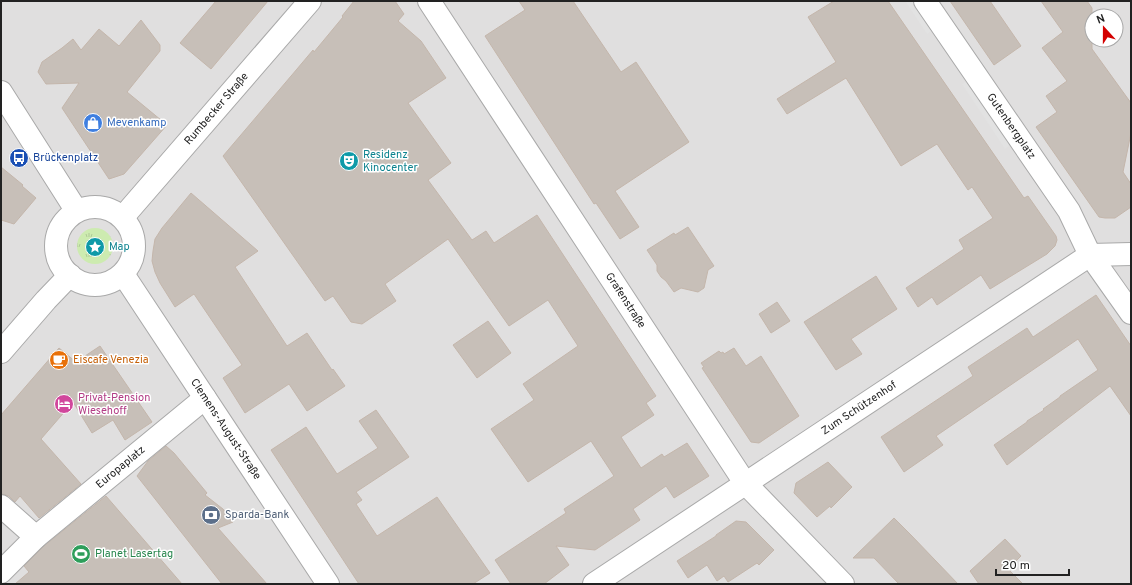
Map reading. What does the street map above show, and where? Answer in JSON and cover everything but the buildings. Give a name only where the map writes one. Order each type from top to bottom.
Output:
[{"type":"street","name":"Rumbecker Straße","points":[[122,217],[310,1]]},
{"type":"street","name":"Grafenstraße","points":[[429,1],[745,483],[843,584]]},
{"type":"street","name":"Gutenbergplatz","points":[[925,1],[1069,211],[1090,255],[1131,314]]},
{"type":"street","points":[[1,92],[76,210]]},
{"type":"street","points":[[90,207],[102,207],[113,210],[122,217],[129,225],[135,245],[130,266],[123,274],[114,280],[102,284],[91,285],[80,282],[70,275],[62,266],[57,254],[56,241],[60,228],[68,218],[76,210],[90,207]]},
{"type":"street","points":[[1090,255],[1131,254]]},
{"type":"street","name":"Zum Schützenhof","points":[[594,584],[1090,255]]},
{"type":"street","name":"Clemens-August-Straße","points":[[123,274],[328,584]]},
{"type":"street","points":[[1,352],[70,275]]},
{"type":"street","name":"Europaplatz","points":[[1,572],[36,537],[205,398]]},
{"type":"street","points":[[1,506],[36,537]]},
{"type":"shaded area","points":[[1,1],[1131,1],[1131,584],[1,584]]},
{"type":"shaded area","points":[[905,1],[918,1],[936,28],[927,34]]},
{"type":"shaded area","points":[[971,79],[1013,143],[1005,149],[962,84]]},
{"type":"green space","points":[[95,228],[105,231],[110,236],[113,246],[110,256],[105,261],[95,264],[85,261],[80,256],[77,246],[80,236],[85,231]]},
{"type":"place","name":"Mevenkamp","points":[[93,123]]},
{"type":"place","name":"Brückenplatz","points":[[19,158]]},
{"type":"place","name":"Residenz Kinocenter","points":[[349,161]]},
{"type":"place","name":"Map","points":[[95,247]]},
{"type":"place","name":"Eiscafe Venezia","points":[[59,360]]},
{"type":"place","name":"Privat-Pension Wiesehoff","points":[[64,404]]},
{"type":"place","name":"Sparda-Bank","points":[[211,515]]},
{"type":"place","name":"Planet Lasertag","points":[[81,554]]}]
